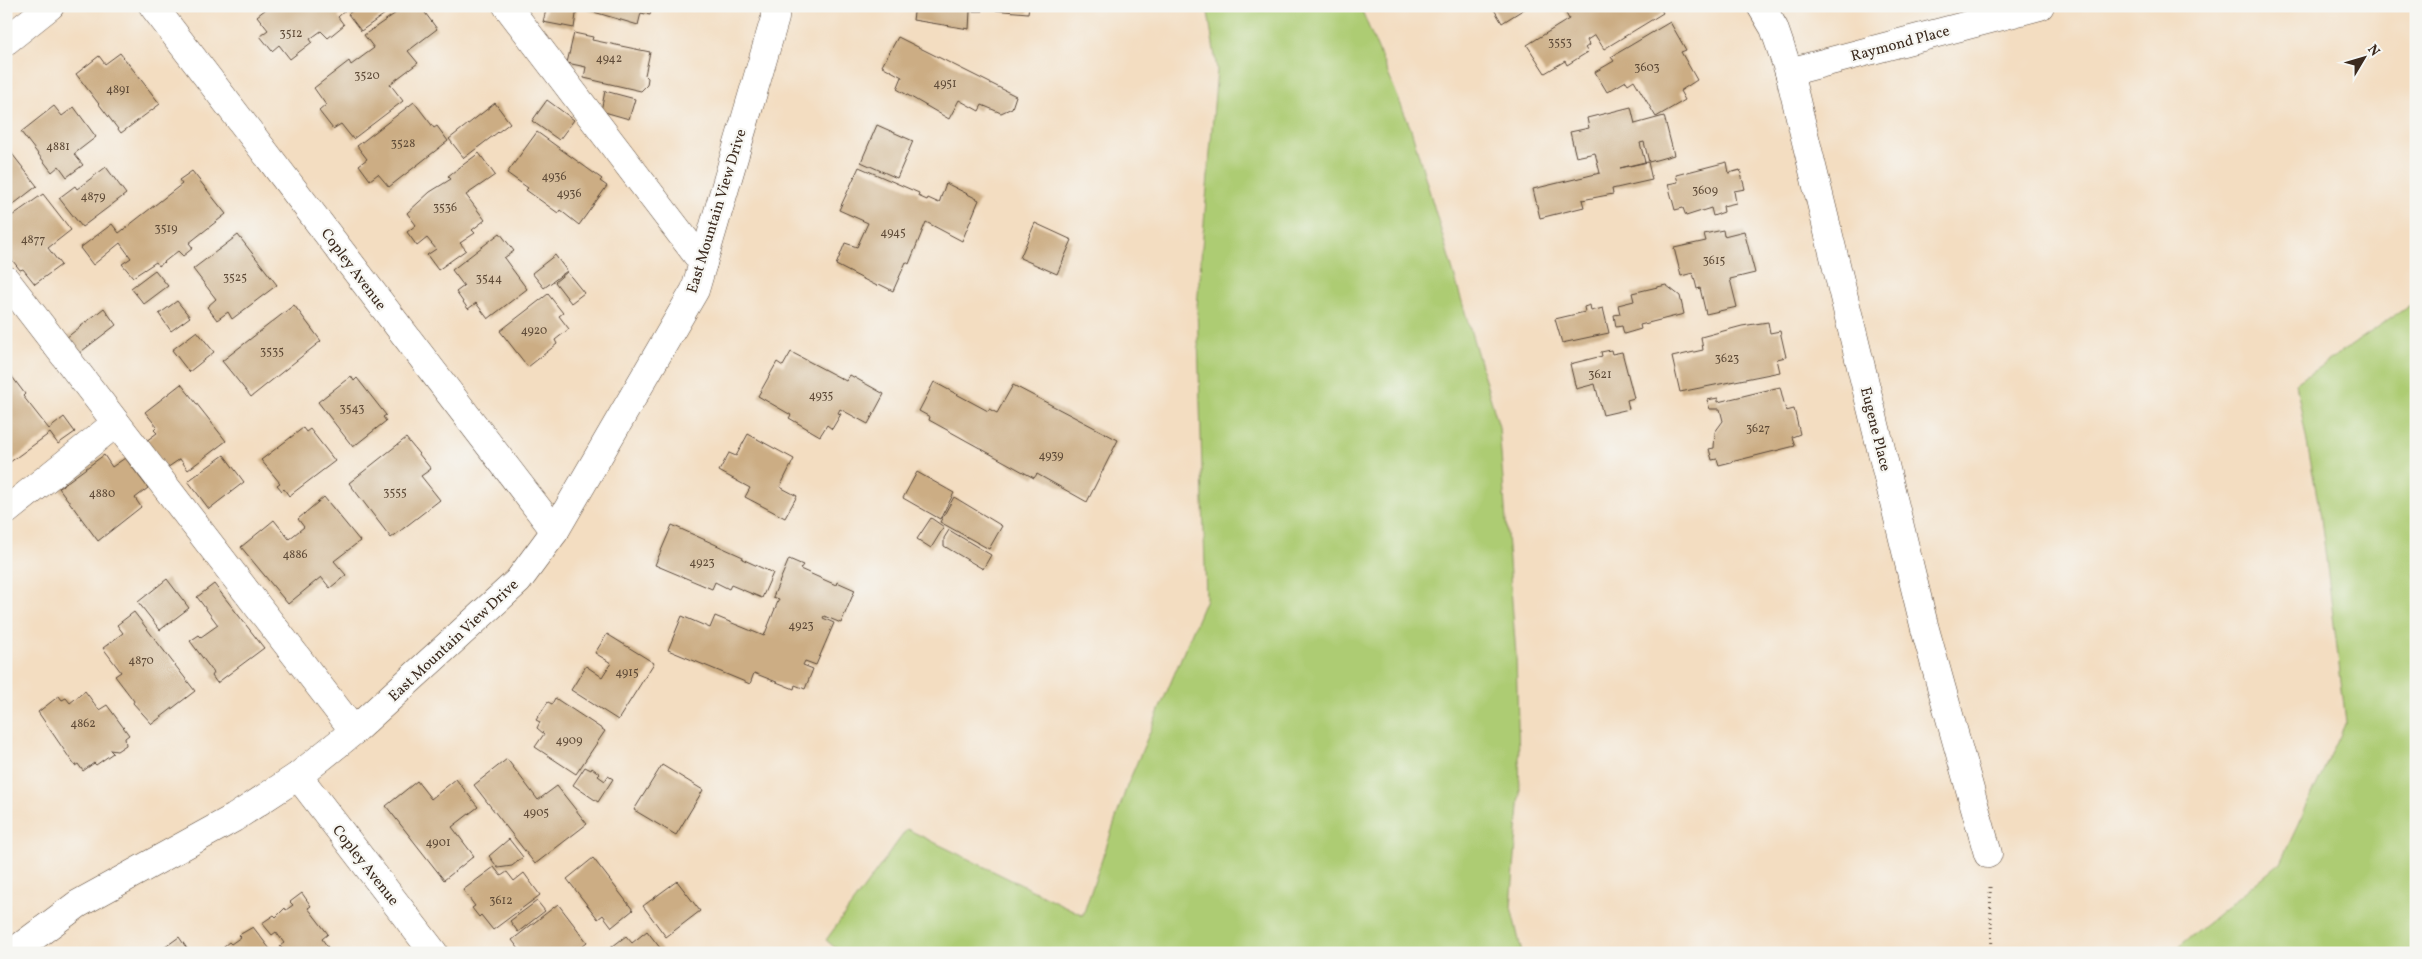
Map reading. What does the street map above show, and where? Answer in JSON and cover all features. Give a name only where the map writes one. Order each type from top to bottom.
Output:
[{"type":"street","points":[[6,40],[50,6]]},
{"type":"street","name":"Copley Avenue","points":[[153,6],[555,531]]},
{"type":"street","points":[[507,6],[703,263]]},
{"type":"street","name":"East Mountain View Drive","points":[[12,953],[78,904],[234,818],[298,776],[354,731],[518,581],[555,531],[695,290],[774,18],[775,6]]},
{"type":"street","name":"Eugene Place","points":[[1761,6],[1774,28],[1789,72],[1925,630],[1988,854]]},
{"type":"street","name":"Raymond Place","points":[[1789,72],[2040,6]]},
{"type":"street","points":[[6,280],[354,731]]},
{"type":"street","points":[[6,511],[116,423]]},
{"type":"street","name":"Copley Avenue","points":[[298,776],[434,953]]},
{"type":"path","points":[[1988,854],[1992,953]]},
{"type":"green space","points":[[1207,6],[1360,6],[1411,129],[1499,427],[1516,655],[1520,793],[1511,907],[1522,953],[841,953],[826,940],[907,829],[1083,915],[1127,786],[1206,599],[1197,306],[1217,70]]},
{"type":"green space","points":[[2416,301],[2416,953],[2171,953],[2280,863],[2346,722],[2321,518],[2296,383]]},
{"type":"building","points":[[270,6],[350,6],[338,17],[344,25],[328,38],[321,31],[310,39],[312,42],[290,59],[279,45],[272,51],[260,36],[268,30],[257,16]]},
{"type":"building","points":[[359,6],[385,6],[389,11],[361,31],[348,14]]},
{"type":"building","points":[[406,6],[420,6],[437,29],[408,51],[418,63],[390,84],[403,101],[353,139],[341,124],[333,129],[319,111],[326,105],[314,88],[349,61],[351,65],[374,48],[364,35]]},
{"type":"building","points":[[547,6],[577,8],[574,28],[543,22]]},
{"type":"building","points":[[652,6],[650,15],[641,13],[638,25],[577,7]]},
{"type":"building","points":[[915,6],[982,6],[982,11],[970,11],[969,29],[913,20]]},
{"type":"building","points":[[992,6],[1029,6],[1028,13],[992,10]]},
{"type":"building","points":[[1492,6],[1529,6],[1502,23]]},
{"type":"building","points":[[1565,6],[1659,6],[1663,13],[1604,49],[1595,35],[1587,40],[1589,45],[1585,48],[1588,52],[1567,65],[1565,61],[1545,73],[1527,45],[1569,19],[1563,8]]},
{"type":"building","points":[[1670,22],[1686,50],[1681,52],[1697,80],[1680,91],[1685,100],[1656,117],[1634,80],[1628,84],[1626,81],[1607,92],[1595,72],[1614,61],[1611,57]]},
{"type":"building","points":[[574,33],[593,37],[592,40],[650,52],[645,75],[648,78],[647,85],[641,91],[584,78],[586,67],[567,63]]},
{"type":"building","points":[[898,37],[1016,96],[1012,108],[1001,113],[982,105],[979,111],[959,100],[949,119],[897,89],[902,77],[882,66]]},
{"type":"building","points":[[120,53],[160,104],[121,133],[76,74],[99,56],[105,64]]},
{"type":"building","points":[[605,91],[635,99],[629,119],[601,111]]},
{"type":"building","points":[[547,100],[574,120],[559,140],[532,121]]},
{"type":"building","points":[[414,102],[434,128],[437,126],[448,141],[389,187],[378,174],[370,180],[359,165],[367,159],[357,146]]},
{"type":"building","points":[[495,103],[510,123],[464,158],[449,139]]},
{"type":"building","points":[[54,106],[62,116],[74,107],[96,137],[74,154],[83,165],[67,177],[59,166],[52,172],[21,132]]},
{"type":"building","points":[[1631,107],[1635,124],[1664,116],[1674,155],[1649,162],[1644,142],[1640,143],[1645,162],[1620,168],[1648,162],[1652,180],[1612,189],[1613,194],[1582,200],[1584,207],[1540,218],[1533,189],[1600,173],[1595,153],[1576,157],[1570,132],[1589,128],[1587,118]]},
{"type":"building","points":[[877,125],[913,141],[897,178],[861,162]]},
{"type":"building","points":[[537,132],[602,179],[600,181],[607,186],[579,225],[560,210],[558,213],[526,190],[528,188],[507,173]]},
{"type":"building","points":[[6,146],[37,186],[6,210]]},
{"type":"building","points":[[479,153],[495,175],[466,195],[485,220],[472,230],[475,233],[460,243],[466,250],[438,270],[427,255],[436,249],[427,238],[417,246],[407,232],[416,225],[407,213],[430,192],[451,179],[448,176]]},
{"type":"building","points":[[1727,162],[1729,173],[1740,170],[1745,189],[1734,191],[1736,203],[1723,206],[1724,212],[1713,216],[1711,208],[1686,216],[1683,208],[1675,210],[1668,184],[1678,182],[1676,175]]},
{"type":"building","points":[[106,167],[126,194],[82,227],[59,198],[75,186],[77,189]]},
{"type":"building","points":[[859,167],[919,193],[918,196],[927,200],[928,198],[939,203],[946,183],[979,200],[962,241],[926,222],[909,264],[906,262],[893,291],[879,284],[877,286],[836,265],[845,243],[857,247],[868,223],[839,210]]},
{"type":"building","points":[[192,171],[226,214],[189,243],[193,248],[183,256],[178,251],[159,266],[156,262],[133,277],[122,264],[131,258],[120,243],[93,265],[80,248],[112,224],[119,233],[182,184],[179,180]]},
{"type":"building","points":[[43,194],[71,230],[48,248],[61,265],[35,284],[23,269],[20,270],[6,252],[6,220]]},
{"type":"building","points":[[1035,223],[1072,240],[1057,274],[1020,258]]},
{"type":"building","points":[[1723,230],[1724,236],[1744,231],[1755,273],[1730,279],[1737,307],[1706,314],[1700,288],[1697,289],[1693,273],[1681,276],[1674,248],[1706,241],[1704,234]]},
{"type":"building","points":[[500,233],[514,251],[504,258],[527,289],[488,319],[476,303],[468,309],[456,292],[464,286],[452,270]]},
{"type":"building","points":[[238,235],[277,285],[232,319],[228,312],[217,320],[207,307],[216,299],[193,269]]},
{"type":"building","points":[[555,255],[567,271],[544,288],[532,273]]},
{"type":"building","points":[[155,270],[168,286],[144,304],[131,288]]},
{"type":"building","points":[[567,272],[584,293],[571,303],[555,282]]},
{"type":"building","points":[[1666,285],[1680,296],[1684,314],[1640,325],[1641,329],[1624,334],[1622,326],[1616,327],[1614,315],[1620,314],[1618,305],[1634,301],[1632,293]]},
{"type":"building","points":[[548,294],[563,313],[559,316],[569,329],[555,340],[557,344],[528,367],[500,331]]},
{"type":"building","points":[[177,301],[190,317],[171,331],[159,314]]},
{"type":"building","points":[[294,305],[321,341],[251,397],[222,361]]},
{"type":"building","points":[[1590,305],[1591,311],[1603,308],[1609,333],[1562,343],[1555,319],[1585,312],[1584,307]]},
{"type":"building","points":[[104,308],[116,325],[78,354],[66,338]]},
{"type":"building","points":[[1768,322],[1770,333],[1780,331],[1786,357],[1777,359],[1780,372],[1680,392],[1672,357],[1703,350],[1701,337],[1742,326]]},
{"type":"building","points":[[197,331],[214,352],[189,372],[172,350]]},
{"type":"building","points":[[1611,350],[1612,354],[1622,352],[1634,398],[1627,400],[1629,409],[1603,415],[1595,384],[1576,389],[1570,364],[1602,356],[1601,352]]},
{"type":"building","points":[[791,352],[846,381],[850,375],[884,394],[868,424],[840,409],[838,413],[841,414],[832,429],[827,425],[820,436],[789,418],[791,415],[758,396],[777,362],[783,366]]},
{"type":"building","points":[[10,374],[25,394],[23,396],[49,429],[64,417],[75,432],[58,444],[50,433],[6,465],[6,376]]},
{"type":"building","points":[[351,376],[354,381],[357,378],[386,415],[383,417],[386,421],[353,447],[318,402]]},
{"type":"building","points":[[934,382],[988,411],[989,409],[997,413],[1013,385],[1118,440],[1087,502],[1037,474],[1034,478],[929,420],[930,417],[919,411]]},
{"type":"building","points":[[181,384],[226,441],[188,470],[180,459],[167,468],[146,441],[157,433],[154,430],[157,427],[145,412]]},
{"type":"building","points":[[1780,387],[1786,411],[1794,409],[1800,434],[1792,437],[1795,446],[1719,465],[1717,459],[1712,460],[1709,449],[1714,448],[1715,432],[1723,421],[1720,409],[1710,409],[1707,400],[1718,398],[1718,402]]},
{"type":"building","points":[[303,428],[306,432],[310,429],[335,461],[289,496],[284,489],[282,491],[277,485],[280,483],[261,460]]},
{"type":"building","points":[[748,434],[794,459],[780,487],[797,496],[785,518],[745,497],[750,488],[719,471],[729,453],[736,456]]},
{"type":"building","points":[[406,438],[431,469],[421,476],[440,500],[391,538],[349,483]]},
{"type":"building","points":[[104,455],[112,467],[125,458],[148,488],[135,498],[141,507],[98,541],[59,488]]},
{"type":"building","points":[[224,455],[244,482],[209,509],[188,481]]},
{"type":"building","points":[[917,472],[954,493],[940,519],[903,498]]},
{"type":"building","points":[[324,497],[360,541],[334,561],[346,575],[330,588],[321,577],[288,604],[241,547],[274,520],[289,539],[304,527],[298,519]]},
{"type":"building","points":[[954,497],[1002,526],[989,549],[940,522]]},
{"type":"building","points":[[931,518],[944,527],[931,548],[917,539]]},
{"type":"building","points":[[672,525],[743,557],[742,559],[773,573],[762,598],[731,585],[729,589],[715,582],[712,589],[655,565]]},
{"type":"building","points":[[949,530],[991,555],[983,569],[944,546],[944,538]]},
{"type":"building","points":[[789,559],[803,565],[800,569],[836,585],[837,582],[855,590],[841,623],[824,616],[823,618],[834,623],[816,665],[805,661],[803,665],[813,669],[805,689],[795,685],[794,689],[754,673],[750,684],[668,650],[682,616],[710,628],[715,616],[764,636],[779,599],[773,597]]},
{"type":"building","points":[[167,579],[189,608],[160,630],[138,602]]},
{"type":"building","points":[[214,584],[264,648],[217,683],[212,676],[214,673],[190,641],[199,635],[201,637],[218,625],[197,597]]},
{"type":"building","points":[[134,612],[195,691],[152,724],[133,703],[134,701],[115,676],[121,672],[103,648],[123,633],[117,625]]},
{"type":"building","points":[[607,634],[654,663],[618,720],[571,690],[586,666],[602,677],[611,663],[595,653]]},
{"type":"building","points":[[85,691],[99,710],[107,705],[129,735],[125,738],[126,745],[117,751],[110,750],[113,753],[96,765],[94,763],[83,771],[78,764],[75,766],[38,712],[59,696],[62,700],[66,698],[70,703]]},
{"type":"building","points":[[555,698],[605,731],[576,774],[535,747],[544,734],[537,728],[540,722],[536,720],[548,702],[552,704]]},
{"type":"building","points":[[507,759],[538,800],[557,786],[587,824],[535,864],[474,785]]},
{"type":"building","points":[[662,765],[703,790],[676,835],[634,810]]},
{"type":"building","points":[[585,767],[591,770],[592,768],[605,781],[608,776],[613,779],[598,802],[573,785]]},
{"type":"building","points":[[456,779],[478,807],[452,827],[474,856],[444,880],[386,806],[417,781],[431,799]]},
{"type":"building","points":[[509,839],[523,857],[512,866],[498,868],[489,856]]},
{"type":"building","points":[[593,858],[633,910],[612,927],[603,915],[598,919],[567,879]]},
{"type":"building","points":[[494,867],[501,876],[507,872],[514,881],[524,873],[540,895],[493,930],[481,915],[479,917],[472,908],[475,906],[463,890]]},
{"type":"building","points":[[677,881],[700,911],[666,937],[643,906]]},
{"type":"building","points":[[302,893],[311,906],[308,908],[328,934],[322,939],[332,953],[290,953],[287,949],[284,951],[280,946],[284,943],[276,932],[272,935],[262,923],[274,915],[276,917],[285,908],[286,910],[293,905],[290,902]]},
{"type":"building","points":[[537,901],[545,911],[518,932],[510,921]]},
{"type":"building","points":[[558,904],[587,942],[573,953],[522,953],[512,940]]},
{"type":"building","points":[[253,927],[273,953],[221,953],[226,949],[224,946],[229,942],[231,944],[241,937],[239,935]]},
{"type":"building","points":[[647,931],[664,953],[604,953],[626,936],[632,943]]},
{"type":"building","points":[[179,937],[190,953],[157,953]]}]
